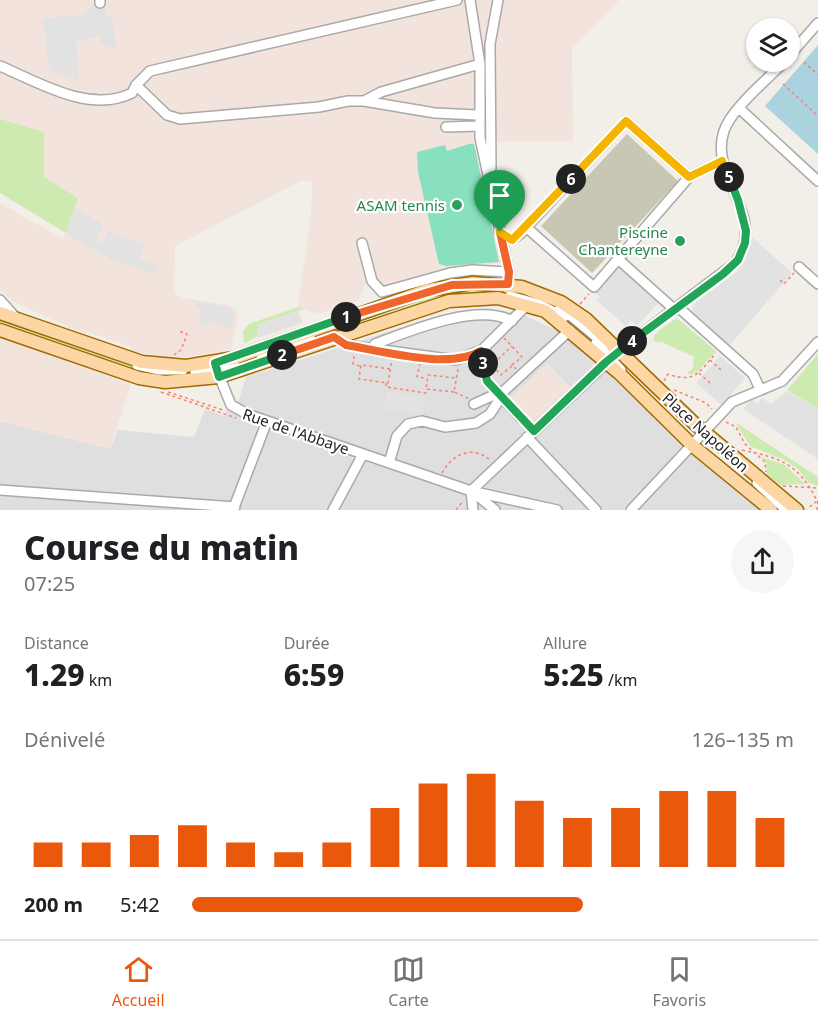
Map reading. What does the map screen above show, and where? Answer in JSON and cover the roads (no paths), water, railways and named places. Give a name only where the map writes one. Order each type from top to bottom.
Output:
[{"type":"main road","points":[[0,315],[151,364],[217,369],[234,357],[428,290],[473,283],[508,281],[561,302],[586,319],[613,356]]},
{"type":"main road","points":[[0,328],[139,378],[165,382],[334,337],[449,301],[498,298],[528,304],[545,311],[570,330],[613,356]]},
{"type":"main road","name":"Place Napoléon","points":[[613,356],[771,510]]},
{"type":"main road","name":"Place Napoléon","points":[[613,356],[699,440],[802,510]]},
{"type":"street","points":[[0,66],[91,101],[122,99],[132,93],[136,85],[150,71],[457,0]]},
{"type":"street","points":[[470,0],[480,64],[478,126],[490,176],[508,281]]},
{"type":"street","points":[[490,176],[490,44],[498,0]]},
{"type":"street","points":[[800,43],[818,23]]},
{"type":"street","points":[[364,101],[381,92],[480,64]]},
{"type":"street","points":[[471,490],[613,356],[733,266],[745,243],[743,214],[722,161],[720,147],[723,132],[729,120],[775,72]]},
{"type":"street","points":[[136,85],[167,115],[180,119],[364,101],[435,113],[478,115]]},
{"type":"street","points":[[740,109],[818,181]]},
{"type":"street","points":[[500,232],[512,240],[626,121],[689,177]]},
{"type":"street","points":[[446,127],[478,126]]},
{"type":"street","points":[[526,227],[594,287],[689,177],[722,161]]},
{"type":"street","points":[[362,243],[372,281],[382,292],[450,273],[472,270],[508,281]]},
{"type":"street","points":[[618,259],[753,374],[760,389]]},
{"type":"street","points":[[799,267],[818,284]]},
{"type":"street","points":[[217,369],[295,344],[326,328],[444,290],[508,281]]},
{"type":"street","points":[[0,315],[151,369],[178,371],[217,369],[419,305],[474,294],[513,296],[549,308],[573,323],[613,356]]},
{"type":"street","points":[[0,300],[17,319]]},
{"type":"street","points":[[334,337],[346,345],[460,359],[481,351],[528,304]]},
{"type":"street","points":[[373,349],[375,344],[396,336],[457,318],[490,316],[512,321]]},
{"type":"street","points":[[389,463],[397,436],[408,424],[422,421],[445,427],[476,423],[490,414],[500,396],[570,330]]},
{"type":"street","points":[[632,510],[732,402],[782,381],[818,342]]},
{"type":"street","name":"Rue de l'Abbaye","points":[[217,369],[232,407],[439,480],[471,490],[557,510]]},
{"type":"street","points":[[474,404],[500,396]]},
{"type":"street","points":[[500,396],[521,418]]},
{"type":"street","points":[[0,490],[234,508],[267,421]]},
{"type":"street","points":[[527,437],[596,510]]},
{"type":"street","points":[[699,440],[756,493],[781,510]]},
{"type":"street","points":[[699,440],[786,510]]},
{"type":"street","points":[[333,510],[363,454]]},
{"type":"street","points":[[471,490],[473,510]]},
{"type":"street","points":[[471,490],[495,510]]},
{"type":"water","points":[[818,45],[818,154],[765,106],[795,72],[800,72],[800,66]]},
{"type":"place","name":"ASAM tennis","points":[[457,205]]},
{"type":"place","name":"Piscine Chantereyne","points":[[680,241]]}]
